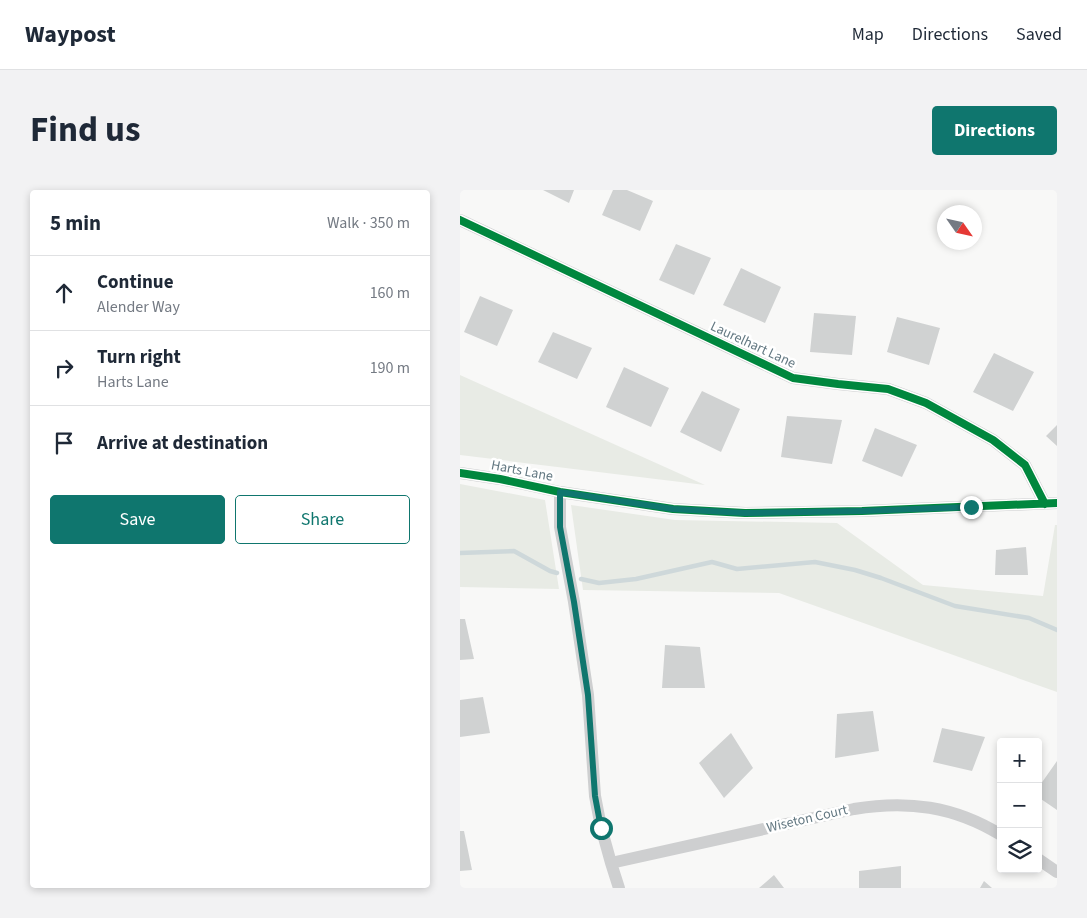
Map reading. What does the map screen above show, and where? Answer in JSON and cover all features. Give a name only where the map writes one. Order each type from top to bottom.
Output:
[{"type":"street","name":"Laurelhart Lane","points":[[460,220],[793,378],[888,389],[926,403],[993,440],[1025,465],[1051,504]]},
{"type":"street","name":"Harts Lane","points":[[460,473],[500,479],[560,492],[673,509],[745,513],[1051,504]]},
{"type":"street","points":[[560,492],[560,527],[588,695],[595,796],[601,828],[619,888]]},
{"type":"street","name":"Wiseton Court","points":[[611,863],[854,808],[871,806],[901,804],[946,810],[997,832]]},
{"type":"street","points":[[1042,862],[1057,872]]},
{"type":"shaded area","points":[[460,375],[705,485],[460,455]]},
{"type":"shaded area","points":[[460,484],[545,500],[559,589],[460,587]]},
{"type":"shaded area","points":[[571,505],[675,520],[837,523],[923,585],[1043,596],[1055,525],[1057,525],[1057,692],[779,593],[583,590]]},
{"type":"building","points":[[543,190],[574,190],[569,203]]},
{"type":"building","points":[[613,190],[627,190],[653,201],[640,231],[602,215]]},
{"type":"building","points":[[676,244],[711,258],[694,295],[659,280]]},
{"type":"building","points":[[741,268],[781,287],[765,323],[723,305]]},
{"type":"building","points":[[480,296],[513,310],[497,346],[464,332]]},
{"type":"building","points":[[814,313],[856,316],[852,355],[810,352]]},
{"type":"building","points":[[897,317],[940,328],[929,365],[887,352]]},
{"type":"building","points":[[553,332],[592,348],[577,379],[538,362]]},
{"type":"building","points":[[994,353],[1034,372],[1013,411],[973,392]]},
{"type":"building","points":[[624,367],[669,388],[651,427],[606,407]]},
{"type":"building","points":[[702,391],[740,409],[721,452],[680,432]]},
{"type":"building","points":[[787,416],[842,420],[832,464],[781,457]]},
{"type":"building","points":[[1057,425],[1057,446],[1046,436]]},
{"type":"building","points":[[875,428],[917,445],[902,477],[862,461]]},
{"type":"building","points":[[1026,547],[1028,575],[995,575],[996,550]]},
{"type":"building","points":[[460,619],[465,619],[474,659],[460,660]]},
{"type":"building","points":[[665,645],[700,647],[705,688],[662,688]]},
{"type":"building","points":[[483,697],[490,733],[460,737],[460,700]]},
{"type":"building","points":[[873,711],[879,751],[835,758],[837,714]]},
{"type":"building","points":[[942,728],[985,737],[972,771],[933,762]]},
{"type":"building","points":[[731,733],[753,768],[724,798],[699,763]]},
{"type":"building","points":[[1057,761],[1057,810],[1042,800],[1042,782]]},
{"type":"building","points":[[460,831],[464,831],[472,870],[460,871]]},
{"type":"building","points":[[901,866],[901,888],[859,888],[859,871]]},
{"type":"building","points":[[774,875],[784,888],[759,888]]},
{"type":"building","points":[[984,881],[992,888],[980,888]]},
{"type":"waterway","points":[[460,553],[514,551],[557,573]]},
{"type":"waterway","points":[[581,579],[599,583],[636,579],[712,562],[737,569],[815,562],[855,570],[881,578],[955,606],[1029,618],[1057,630]]},
{"type":"cycle path","points":[[460,220],[793,378],[888,389],[926,403],[993,440],[1025,465],[1045,504]]},
{"type":"cycle path","points":[[460,473],[500,479],[560,492],[673,509],[745,513],[862,511],[1057,503]]},
{"type":"route","points":[[601,828],[595,796],[588,695],[560,527],[560,492],[673,509],[745,513],[971,507]]}]
